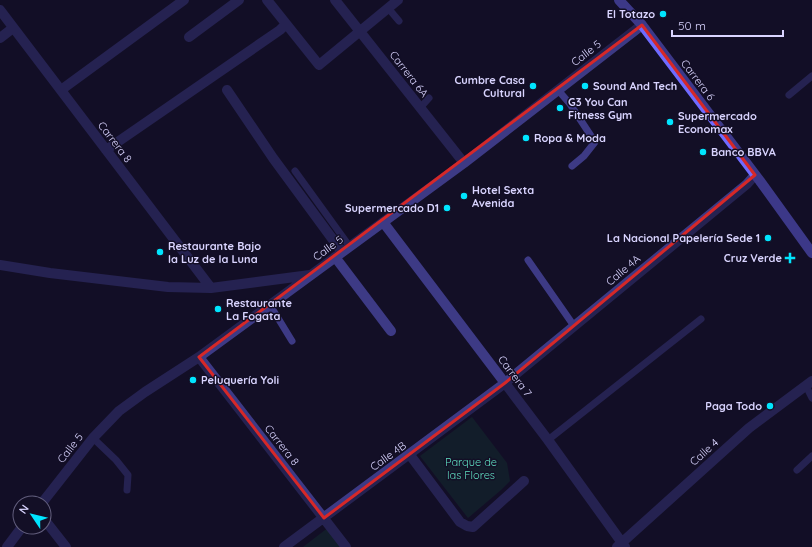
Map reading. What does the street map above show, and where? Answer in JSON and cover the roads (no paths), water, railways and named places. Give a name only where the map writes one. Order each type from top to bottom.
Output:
[{"type":"main road","name":"Carrera 6","points":[[619,0],[642,25],[812,253]]},
{"type":"street","points":[[61,90],[184,0]]},
{"type":"street","points":[[189,37],[238,0]]},
{"type":"street","points":[[267,0],[319,65],[398,0]]},
{"type":"street","name":"Carrera 6A","points":[[336,0],[464,163]]},
{"type":"street","name":"Carrera 8","points":[[0,10],[211,288]]},
{"type":"street","points":[[106,150],[280,30],[286,24]]},
{"type":"street","name":"Calle 5","points":[[48,495],[93,438],[119,411],[144,392],[198,357],[464,163],[642,25]]},
{"type":"street","points":[[0,38],[13,28]]},
{"type":"street","points":[[227,90],[273,158],[342,252],[391,331]]},
{"type":"street","name":"Calle 4A","points":[[505,383],[747,184],[755,175]]},
{"type":"street","name":"Carrera 7","points":[[383,222],[548,440],[621,546]]},
{"type":"street","points":[[0,265],[50,273],[168,287],[211,288],[311,275]]},
{"type":"street","name":"Carrera 8","points":[[198,357],[346,547]]},
{"type":"street","name":"Calle 4B","points":[[284,547],[410,455],[505,383]]},
{"type":"street","name":"Calle 4","points":[[621,546],[749,428],[809,384]]},
{"type":"street","points":[[410,455],[460,522],[467,526],[473,527],[524,481]]},
{"type":"street","points":[[52,529],[66,547]]},
{"type":"street","points":[[8,547],[16,535]]},
{"type":"lane","points":[[388,8],[398,21]]},
{"type":"lane","points":[[789,95],[812,76]]},
{"type":"lane","points":[[558,90],[570,104],[595,142],[584,156],[572,166]]},
{"type":"lane","points":[[420,108],[429,98]]},
{"type":"lane","points":[[295,171],[342,252]]},
{"type":"lane","points":[[528,260],[574,326]]},
{"type":"lane","points":[[270,305],[292,341]]},
{"type":"lane","points":[[548,440],[701,319]]},
{"type":"lane","points":[[809,384],[812,398]]},
{"type":"lane","points":[[93,438],[116,460],[128,475],[127,490]]},
{"type":"lane","points":[[797,470],[812,456]]},
{"type":"place","name":"El Totazo","points":[[663,14]]},
{"type":"place","name":"Cumbre Casa Cultural","points":[[533,86]]},
{"type":"place","name":"Sound And Tech","points":[[585,86]]},
{"type":"place","name":"G3 You Can Fitness Gym","points":[[560,108]]},
{"type":"place","name":"Supermercado Economax","points":[[670,122]]},
{"type":"place","name":"Ropa & Moda","points":[[526,138]]},
{"type":"place","name":"Banco BBVA","points":[[703,152]]},
{"type":"place","name":"Hotel Sexta Avenida","points":[[464,196]]},
{"type":"place","name":"Supermercado D1","points":[[447,208]]},
{"type":"place","name":"La Nacional Papelería Sede 1","points":[[768,238]]},
{"type":"place","name":"Restaurante Bajo la Luz de la Luna","points":[[160,252]]},
{"type":"place","name":"Cruz Verde","points":[[790,258]]},
{"type":"place","name":"Restaurante La Fogata","points":[[218,309]]},
{"type":"place","name":"Peluquería Yoli","points":[[193,380]]},
{"type":"place","name":"Paga Todo","points":[[770,406]]},
{"type":"park label","name":"Parque de las Flores","points":[[471,468]]}]
